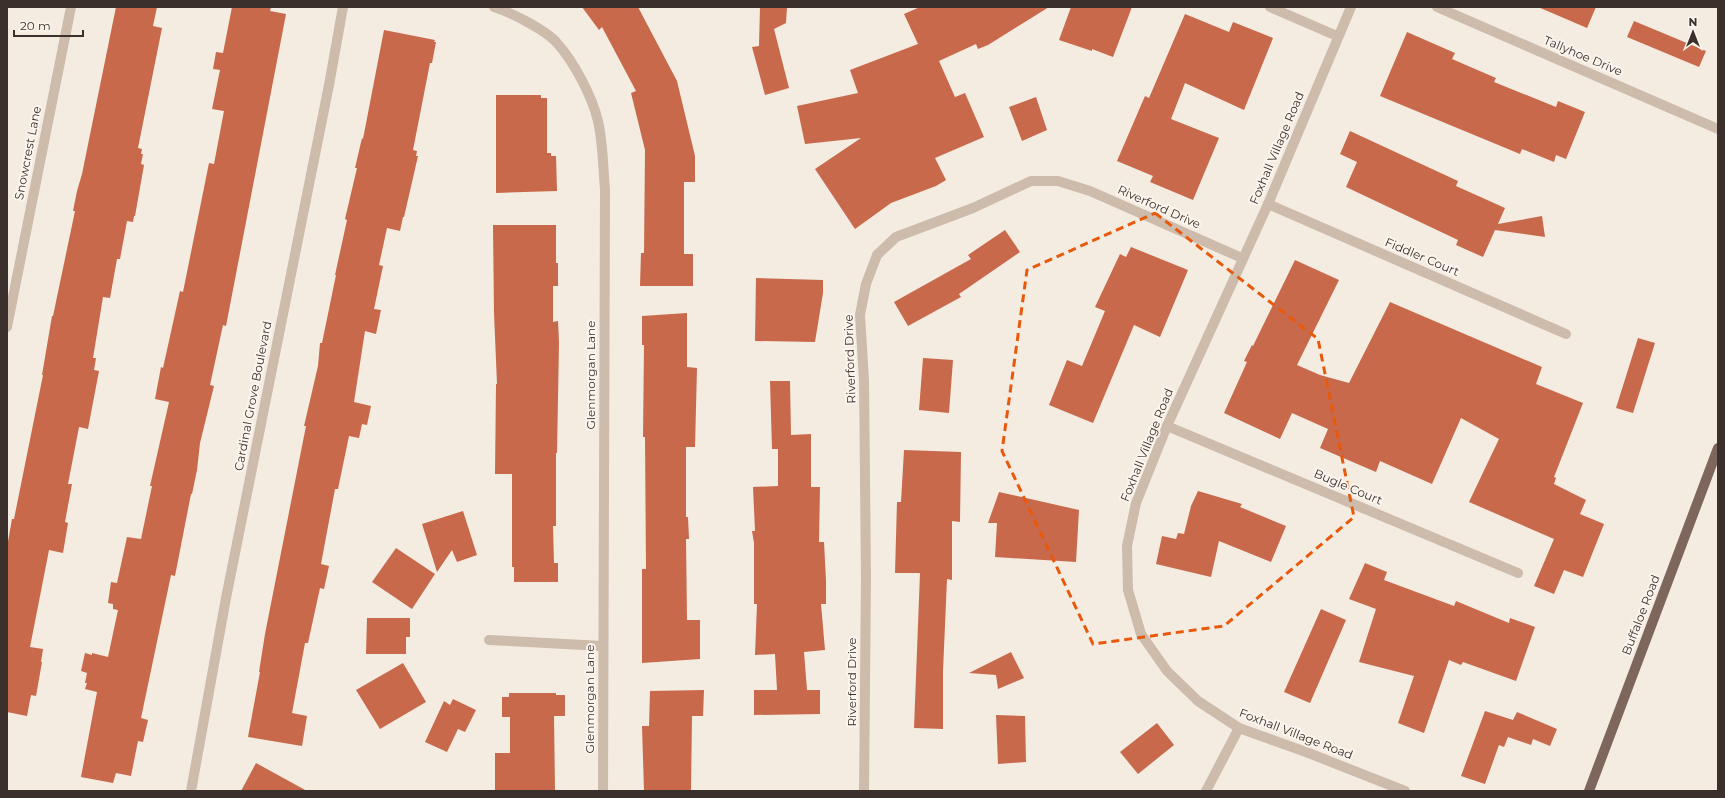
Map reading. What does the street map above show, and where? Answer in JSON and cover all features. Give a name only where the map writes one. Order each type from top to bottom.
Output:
[{"type":"main road","name":"Buffaloe Road","points":[[1589,791],[1718,448]]},
{"type":"street","name":"Snowcrest Lane","points":[[7,327],[71,7]]},
{"type":"street","name":"Cardinal Grove Boulevard","points":[[191,791],[226,598],[326,101],[343,7]]},
{"type":"street","name":"Glenmorgan Lane","points":[[494,7],[531,24],[557,42],[574,67],[591,101],[598,121],[602,147],[605,190],[603,791]]},
{"type":"street","points":[[1270,7],[1337,36]]},
{"type":"street","name":"Foxhall Village Road","points":[[1351,7],[1337,36],[1268,204],[1242,258],[1167,426],[1136,503],[1127,546],[1128,590],[1141,634],[1167,671],[1198,702],[1239,728],[1306,752],[1405,791]]},
{"type":"street","name":"Tallyhoe Drive","points":[[1437,7],[1718,129]]},
{"type":"street","name":"Riverford Drive","points":[[864,791],[866,585],[864,380],[860,315],[866,284],[877,255],[896,238],[973,208],[1030,181],[1058,181],[1090,191],[1242,258]]},
{"type":"street","name":"Fiddler Court","points":[[1268,204],[1566,334]]},
{"type":"street","name":"Bugle Court","points":[[1167,426],[1518,573]]},
{"type":"street","points":[[489,640],[603,646]]},
{"type":"street","points":[[1206,791],[1239,728]]},
{"type":"highlighted area","points":[[1155,213],[1318,339],[1354,517],[1224,626],[1093,644],[1002,451],[1027,270]]},
{"type":"building","points":[[116,7],[157,7],[153,26],[162,28],[138,148],[142,149],[141,154],[143,154],[141,164],[144,165],[135,216],[133,222],[127,221],[120,259],[117,259],[110,298],[103,297],[93,358],[96,358],[94,370],[99,371],[88,429],[79,427],[68,484],[72,484],[65,522],[68,523],[63,553],[49,550],[30,647],[43,649],[42,662],[36,696],[31,695],[27,716],[7,712],[7,547],[43,375],[52,316],[75,211],[73,211],[77,191],[82,174]]},
{"type":"building","points":[[232,7],[271,7],[270,11],[286,14],[226,326],[223,325],[210,385],[214,386],[200,443],[197,470],[175,576],[171,575],[141,718],[148,720],[143,742],[138,741],[131,776],[116,773],[113,783],[81,777],[97,692],[85,689],[87,683],[85,683],[87,673],[81,671],[85,653],[108,657],[118,610],[113,609],[113,604],[108,603],[111,582],[117,583],[127,537],[141,539],[152,486],[150,486],[169,402],[155,399],[161,367],[163,368],[180,291],[183,292],[209,163],[214,164],[224,111],[212,109],[220,70],[213,69],[216,52],[223,53]]},
{"type":"building","points":[[582,7],[638,7],[677,81],[695,156],[695,182],[684,182],[684,254],[693,254],[693,286],[640,286],[641,253],[644,253],[645,150],[631,93],[636,91],[602,27],[599,30]]},
{"type":"building","points":[[760,7],[787,7],[786,23],[774,29],[789,88],[765,95],[752,47],[759,46]]},
{"type":"building","points":[[920,7],[1049,7],[988,45],[978,49],[976,44],[939,61],[955,97],[965,93],[984,137],[935,158],[946,180],[936,186],[891,203],[855,229],[815,169],[861,138],[805,144],[797,106],[858,93],[850,70],[918,44],[904,14]]},
{"type":"building","points":[[1071,7],[1132,7],[1113,57],[1092,49],[1092,51],[1059,40]]},
{"type":"building","points":[[1538,7],[1596,7],[1587,28]]},
{"type":"building","points":[[1185,14],[1229,32],[1233,22],[1273,38],[1244,110],[1185,83],[1171,119],[1219,138],[1193,200],[1150,182],[1153,176],[1117,161],[1145,96],[1149,98]]},
{"type":"building","points":[[1634,21],[1706,51],[1699,67],[1627,37]]},
{"type":"building","points":[[384,30],[435,40],[434,42],[436,42],[432,63],[430,63],[413,150],[417,151],[416,156],[418,156],[404,217],[400,231],[387,228],[379,265],[383,266],[374,309],[381,310],[376,334],[365,331],[354,402],[371,406],[367,425],[362,424],[359,438],[349,436],[338,489],[335,489],[321,564],[329,566],[324,589],[320,588],[308,643],[305,643],[292,713],[307,716],[302,746],[248,737],[260,672],[265,634],[306,426],[304,426],[318,366],[320,343],[322,343],[336,275],[347,220],[345,219],[357,168],[355,168],[362,138],[363,139]]},
{"type":"building","points":[[1407,32],[1455,53],[1452,59],[1496,78],[1494,82],[1556,107],[1558,101],[1585,112],[1566,159],[1556,155],[1554,162],[1522,149],[1520,154],[1380,96]]},
{"type":"building","points":[[496,95],[541,95],[541,98],[547,98],[547,153],[551,153],[551,156],[556,156],[557,191],[496,193]]},
{"type":"building","points":[[1036,97],[1047,130],[1022,141],[1009,107]]},
{"type":"building","points":[[1350,131],[1458,181],[1456,186],[1505,208],[1498,224],[1542,216],[1545,237],[1495,230],[1483,257],[1456,245],[1458,240],[1346,187],[1357,162],[1340,154]]},
{"type":"building","points":[[493,225],[556,225],[556,263],[558,263],[558,286],[553,286],[553,322],[558,321],[559,343],[556,526],[553,526],[554,563],[558,563],[558,582],[514,582],[514,567],[512,567],[512,474],[495,474],[497,384],[494,313]]},
{"type":"building","points":[[1005,230],[1020,252],[959,294],[961,297],[908,326],[894,302],[971,259],[968,255]]},
{"type":"building","points":[[1131,247],[1188,270],[1160,337],[1134,325],[1093,423],[1049,405],[1067,360],[1082,366],[1105,311],[1095,307],[1120,254],[1126,257]]},
{"type":"building","points":[[1295,260],[1339,280],[1297,365],[1320,375],[1349,383],[1390,302],[1542,367],[1536,384],[1583,403],[1554,477],[1556,478],[1554,484],[1586,500],[1580,514],[1604,524],[1583,577],[1564,570],[1554,594],[1534,586],[1554,539],[1469,502],[1499,439],[1461,418],[1432,484],[1380,461],[1376,472],[1320,448],[1328,429],[1292,413],[1280,439],[1224,413],[1247,362],[1244,361],[1252,345],[1253,346]]},
{"type":"building","points":[[756,278],[823,280],[823,293],[815,342],[755,341]]},
{"type":"building","points":[[687,313],[687,367],[697,368],[695,447],[686,447],[686,517],[688,517],[689,539],[686,539],[687,620],[700,620],[700,659],[642,663],[642,569],[646,569],[645,437],[643,437],[644,345],[642,345],[642,316]]},
{"type":"building","points":[[1638,338],[1655,343],[1633,413],[1616,408]]},
{"type":"building","points":[[923,358],[953,360],[949,413],[919,410]]},
{"type":"building","points":[[770,381],[790,381],[791,435],[811,434],[811,487],[820,487],[819,542],[824,542],[826,581],[826,604],[821,604],[825,650],[804,652],[807,690],[820,690],[820,714],[754,715],[754,690],[777,690],[775,654],[755,655],[757,604],[754,604],[754,543],[752,531],[755,531],[753,487],[778,486],[778,449],[772,449]]},
{"type":"building","points":[[904,450],[961,452],[960,522],[952,521],[952,580],[947,579],[943,671],[943,729],[914,728],[920,573],[895,573],[897,502],[901,502]]},
{"type":"building","points":[[1198,491],[1242,504],[1240,507],[1286,526],[1271,562],[1219,541],[1211,577],[1156,564],[1162,536],[1176,539],[1178,533],[1184,534],[1191,506]]},
{"type":"building","points":[[999,492],[1079,510],[1076,562],[995,557],[997,523],[988,523]]},
{"type":"building","points":[[463,511],[477,555],[457,562],[452,550],[437,572],[422,524]]},
{"type":"building","points":[[396,548],[435,574],[412,609],[372,582]]},
{"type":"building","points":[[1365,563],[1387,572],[1384,580],[1454,606],[1456,601],[1509,623],[1510,618],[1535,627],[1516,681],[1463,662],[1461,665],[1449,660],[1424,733],[1398,723],[1414,676],[1359,662],[1376,609],[1349,599]]},
{"type":"building","points":[[1321,609],[1346,620],[1310,703],[1284,692]]},
{"type":"building","points":[[367,618],[410,618],[410,637],[406,637],[406,654],[366,654]]},
{"type":"building","points":[[1011,652],[1024,678],[998,689],[996,675],[969,673]]},
{"type":"building","points":[[403,663],[426,702],[380,729],[356,690]]},
{"type":"building","points":[[704,690],[703,716],[692,716],[691,791],[644,791],[642,726],[649,726],[650,691]]},
{"type":"building","points":[[509,693],[556,693],[556,695],[565,695],[565,716],[554,716],[555,790],[495,790],[495,753],[510,753],[510,717],[502,717],[502,697],[509,697]]},
{"type":"building","points":[[453,699],[476,710],[465,732],[458,729],[447,752],[425,742],[444,701],[450,705]]},
{"type":"building","points":[[1485,711],[1513,720],[1517,712],[1557,729],[1550,746],[1533,739],[1531,745],[1508,737],[1504,747],[1499,745],[1485,784],[1461,776]]},
{"type":"building","points":[[996,715],[1025,716],[1026,762],[998,764]]},
{"type":"building","points":[[1157,723],[1174,745],[1138,774],[1120,752]]},
{"type":"building","points":[[256,763],[307,791],[241,791]]}]
